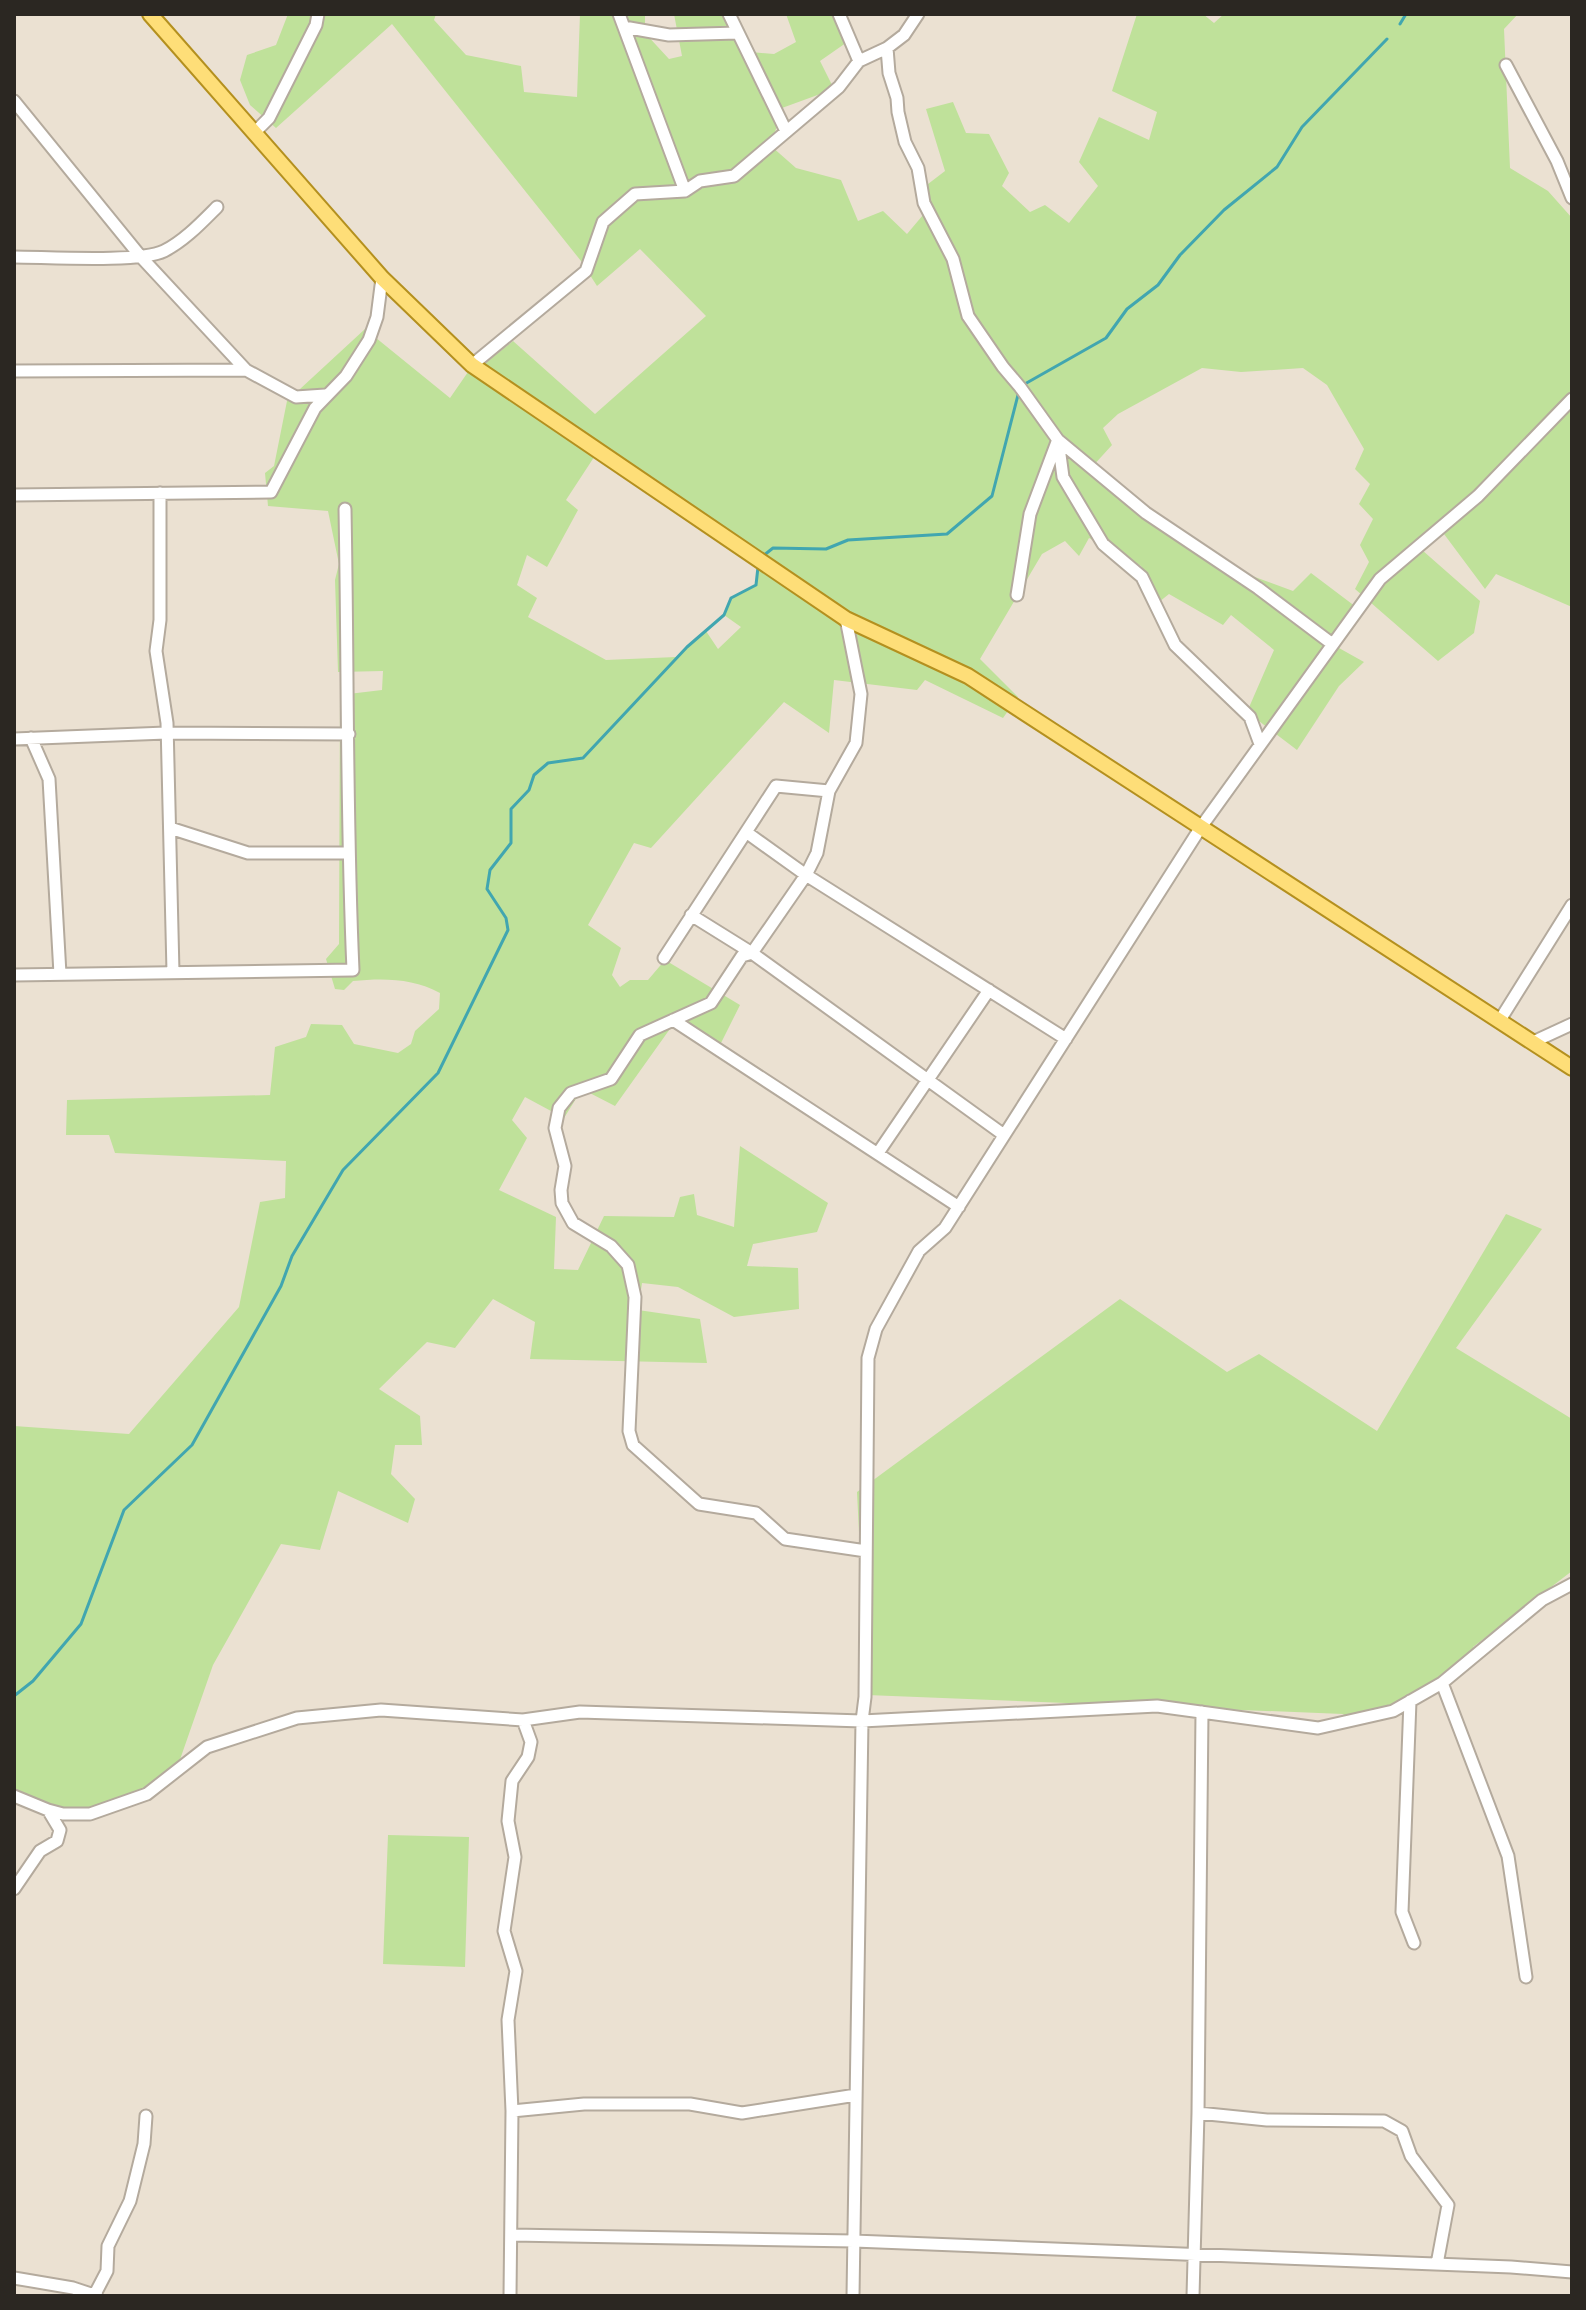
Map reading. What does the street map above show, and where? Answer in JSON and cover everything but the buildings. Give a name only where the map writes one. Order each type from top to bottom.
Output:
[{"type":"main road","points":[[150,14],[382,278],[472,365],[846,619],[968,676],[1572,1068]]},
{"type":"street","points":[[255,132],[269,118],[316,25],[318,14]]},
{"type":"street","points":[[619,14],[685,191]]},
{"type":"street","points":[[729,14],[786,131]]},
{"type":"street","points":[[839,14],[859,61]]},
{"type":"street","points":[[472,365],[586,271],[603,222],[635,194],[685,191],[700,181],[734,176],[839,87],[859,61],[887,48],[904,35],[918,14]]},
{"type":"street","points":[[624,27],[669,35],[737,33]]},
{"type":"street","points":[[887,48],[889,73],[905,142],[918,168],[924,203],[953,259],[968,316],[1058,440],[1146,513],[1258,588],[1331,643]]},
{"type":"street","points":[[1506,65],[1557,161],[1572,198]]},
{"type":"street","points":[[14,101],[141,257],[246,370],[296,397],[325,395]]},
{"type":"street","points":[[14,257],[141,257],[163,252],[195,229],[217,207]]},
{"type":"street","points":[[14,495],[271,492],[315,408],[346,376],[369,340],[377,317],[382,278]]},
{"type":"street","points":[[14,371],[246,370]]},
{"type":"street","points":[[853,2296],[862,1721],[865,1697],[868,1358],[876,1329],[919,1251],[945,1228],[1201,827],[1331,643],[1380,579],[1478,496],[1572,399]]},
{"type":"street","points":[[1017,595],[1030,514],[1058,440]]},
{"type":"street","points":[[1058,440],[1063,477],[1103,544],[1142,577],[1175,645],[1250,717],[1260,744]]},
{"type":"street","points":[[160,493],[160,620],[156,651],[166,733],[173,972]]},
{"type":"street","points":[[14,975],[353,970],[348,853],[345,509]]},
{"type":"street","points":[[846,619],[861,694],[856,743],[829,791],[817,853],[806,875],[752,953],[742,956],[711,1003],[640,1035],[611,1079],[571,1093],[559,1108],[555,1128],[565,1166],[562,1203],[573,1223],[611,1246],[628,1265],[635,1297],[629,1431],[633,1445],[699,1504],[756,1513],[785,1539],[866,1551]]},
{"type":"street","points":[[14,739],[166,733],[349,734]]},
{"type":"street","points":[[31,738],[49,779],[60,974]]},
{"type":"street","points":[[664,958],[776,786],[829,791]]},
{"type":"street","points":[[170,828],[248,853],[348,853]]},
{"type":"street","points":[[746,832],[806,875],[1066,1039]]},
{"type":"street","points":[[1500,1020],[1572,905]]},
{"type":"street","points":[[691,915],[752,953],[1004,1135]]},
{"type":"street","points":[[878,1153],[989,990]]},
{"type":"street","points":[[673,1020],[959,1207]]},
{"type":"street","points":[[1533,1042],[1572,1024]]},
{"type":"street","points":[[14,1796],[63,1814],[90,1814],[147,1794],[207,1747],[297,1718],[381,1710],[523,1720],[580,1712],[862,1721],[1157,1706],[1318,1728],[1393,1711],[1442,1683],[1542,1600],[1572,1584]]},
{"type":"street","points":[[1442,1683],[1508,1856],[1526,1977]]},
{"type":"street","points":[[1410,1701],[1402,1912],[1414,1943]]},
{"type":"street","points":[[1193,2296],[1202,1712]]},
{"type":"street","points":[[510,2296],[512,2111],[508,2020],[516,1971],[504,1931],[515,1857],[508,1821],[512,1781],[528,1757],[531,1742],[523,1720]]},
{"type":"street","points":[[14,1889],[40,1851],[57,1841],[60,1830],[48,1810]]},
{"type":"street","points":[[512,2111],[584,2104],[690,2104],[742,2113],[856,2095]]},
{"type":"street","points":[[1198,2113],[1267,2120],[1384,2121],[1402,2131],[1411,2156],[1448,2205],[1437,2264]]},
{"type":"street","points":[[14,2278],[96,2295],[107,2271],[108,2246],[130,2201],[144,2144],[146,2116]]},
{"type":"street","points":[[512,2235],[854,2241],[1572,2272]]},
{"type":"green space","points":[[288,14],[436,14],[434,20],[466,55],[521,66],[524,92],[577,97],[580,14],[645,14],[645,33],[669,59],[682,56],[674,14],[733,14],[751,52],[774,54],[796,42],[786,14],[841,14],[853,38],[820,61],[834,89],[782,108],[771,146],[796,168],[841,180],[858,221],[883,211],[907,234],[923,215],[915,194],[945,171],[926,109],[953,102],[966,133],[989,134],[1009,173],[1002,186],[1030,212],[1045,205],[1069,223],[1098,186],[1079,162],[1099,117],[1149,140],[1157,112],[1112,91],[1137,14],[1203,14],[1214,23],[1224,14],[1518,14],[1504,29],[1510,168],[1548,191],[1572,218],[1572,607],[1496,574],[1485,589],[1444,534],[1422,550],[1480,601],[1474,633],[1438,661],[1355,589],[1369,562],[1360,545],[1373,519],[1359,504],[1370,484],[1355,469],[1364,449],[1327,385],[1303,368],[1241,372],[1202,368],[1118,414],[1103,428],[1112,445],[1092,467],[1222,565],[1293,591],[1311,573],[1360,610],[1330,643],[1364,662],[1339,686],[1297,750],[1247,712],[1274,650],[1231,615],[1223,625],[1169,594],[1159,602],[1141,566],[1089,538],[1079,556],[1065,541],[1042,554],[980,659],[1018,697],[1003,718],[925,680],[917,690],[834,680],[829,733],[784,702],[651,848],[634,843],[588,925],[621,948],[612,975],[620,987],[630,980],[648,980],[665,960],[740,1005],[716,1053],[672,1026],[615,1106],[582,1089],[564,1118],[525,1097],[512,1120],[527,1138],[499,1190],[556,1217],[554,1269],[578,1270],[604,1216],[674,1217],[680,1197],[694,1194],[697,1215],[734,1227],[740,1146],[828,1203],[817,1232],[753,1244],[747,1266],[798,1268],[799,1309],[734,1317],[678,1287],[642,1283],[638,1310],[700,1319],[707,1363],[530,1359],[535,1322],[493,1299],[455,1348],[427,1342],[379,1389],[420,1416],[422,1445],[395,1445],[391,1474],[415,1499],[408,1523],[338,1491],[320,1550],[281,1544],[213,1665],[176,1771],[147,1794],[90,1814],[63,1814],[14,1796],[14,1426],[129,1434],[239,1307],[260,1202],[285,1198],[286,1161],[115,1153],[109,1135],[66,1135],[67,1100],[270,1095],[275,1047],[306,1037],[311,1024],[342,1025],[354,1044],[398,1053],[411,1044],[415,1031],[439,1009],[440,993],[409,982],[353,981],[344,990],[335,989],[326,959],[339,944],[340,695],[382,690],[383,671],[338,672],[335,580],[339,564],[328,511],[268,506],[265,473],[274,466],[287,401],[365,329],[450,398],[468,372],[483,365],[513,341],[595,414],[706,316],[640,249],[597,286],[581,261],[392,24],[276,128],[250,105],[240,80],[247,55],[276,45]],"holes":[[[602,445],[758,567],[756,585],[731,598],[724,615],[741,627],[718,649],[706,631],[676,657],[606,660],[528,617],[537,598],[517,585],[527,555],[547,567],[578,510],[566,500]]]},
{"type":"green space","points":[[1506,1214],[1542,1229],[1456,1348],[1572,1419],[1572,1571],[1473,1647],[1478,1653],[1393,1711],[1350,1721],[1343,1714],[867,1695],[857,1492],[1120,1299],[1227,1372],[1259,1354],[1377,1431]]},
{"type":"green space","points":[[388,1835],[469,1837],[465,1967],[383,1964]]},
{"type":"waterway","points":[[1400,24],[1406,14]]},
{"type":"waterway","points":[[1023,385],[1106,338],[1127,309],[1158,285],[1180,255],[1224,210],[1277,167],[1302,127],[1387,39]]},
{"type":"waterway","points":[[763,556],[773,548],[826,549],[848,540],[947,534],[992,496],[1019,391]]},
{"type":"waterway","points":[[14,1696],[33,1681],[81,1624],[124,1510],[192,1445],[281,1286],[292,1256],[343,1170],[438,1073],[508,930],[506,918],[487,889],[490,870],[511,843],[511,809],[529,790],[534,775],[548,763],[583,758],[687,647],[724,615],[731,598],[756,585],[758,567]]}]
